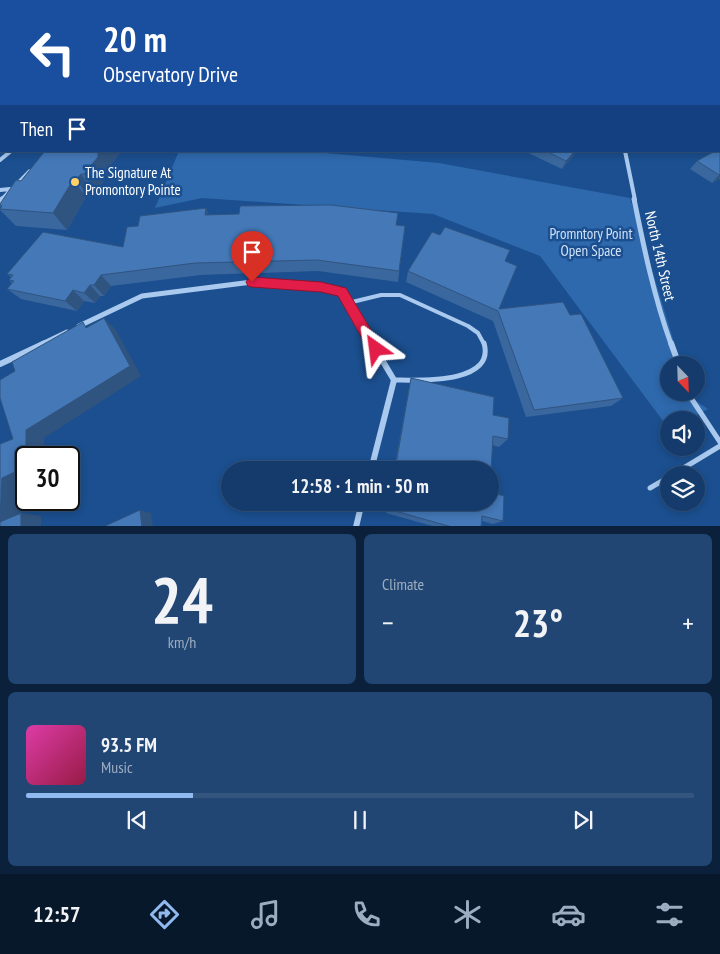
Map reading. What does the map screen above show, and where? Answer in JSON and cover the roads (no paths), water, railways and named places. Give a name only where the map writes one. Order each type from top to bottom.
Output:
[{"type":"street","points":[[0,160],[10,152]]},
{"type":"street","name":"North 14th Street","points":[[625,152],[646,259],[662,319],[676,356]]},
{"type":"street","points":[[0,201],[37,164]]},
{"type":"street","points":[[0,190],[10,189]]},
{"type":"street","points":[[0,364],[142,296],[252,282],[321,287],[341,291],[394,380],[372,461]]},
{"type":"street","points":[[356,526],[360,511]]},
{"type":"lane","points":[[348,303],[373,296],[400,295],[469,327],[482,337],[485,348],[484,357],[478,366],[470,371],[449,378],[394,380]]},
{"type":"lane","points":[[693,401],[720,442]]},
{"type":"lane","points":[[687,466],[720,446]]},
{"type":"lane","points":[[650,488],[660,482]]},
{"type":"place","name":"The Signature At Promontory Pointe","points":[[75,182]]},
{"type":"park label","name":"Promntory Point Open Space","points":[[591,242]]}]
